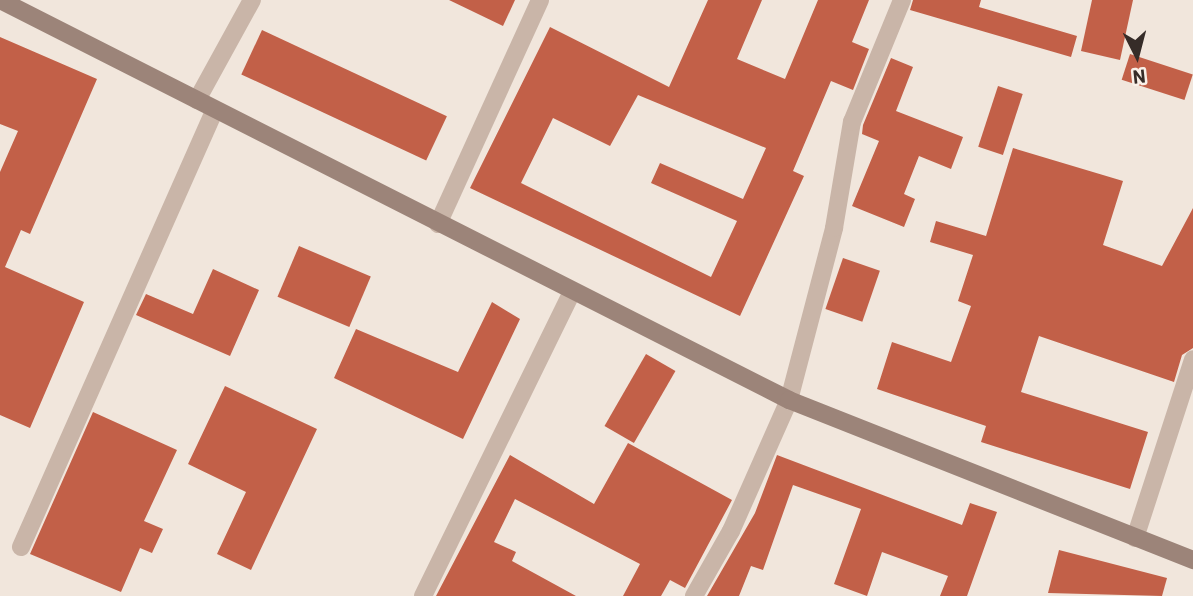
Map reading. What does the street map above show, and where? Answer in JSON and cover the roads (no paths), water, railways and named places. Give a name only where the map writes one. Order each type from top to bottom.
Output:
[{"type":"main road","points":[[0,0],[571,294],[789,400],[1193,560]]},
{"type":"street","points":[[197,100],[252,0]]},
{"type":"street","points":[[438,224],[540,0]]},
{"type":"street","points":[[694,596],[731,531],[789,400],[834,228],[852,122],[902,0]]},
{"type":"street","points":[[21,547],[215,110]]},
{"type":"street","points":[[423,596],[571,294]]},
{"type":"street","points":[[1135,538],[1193,359]]}]
